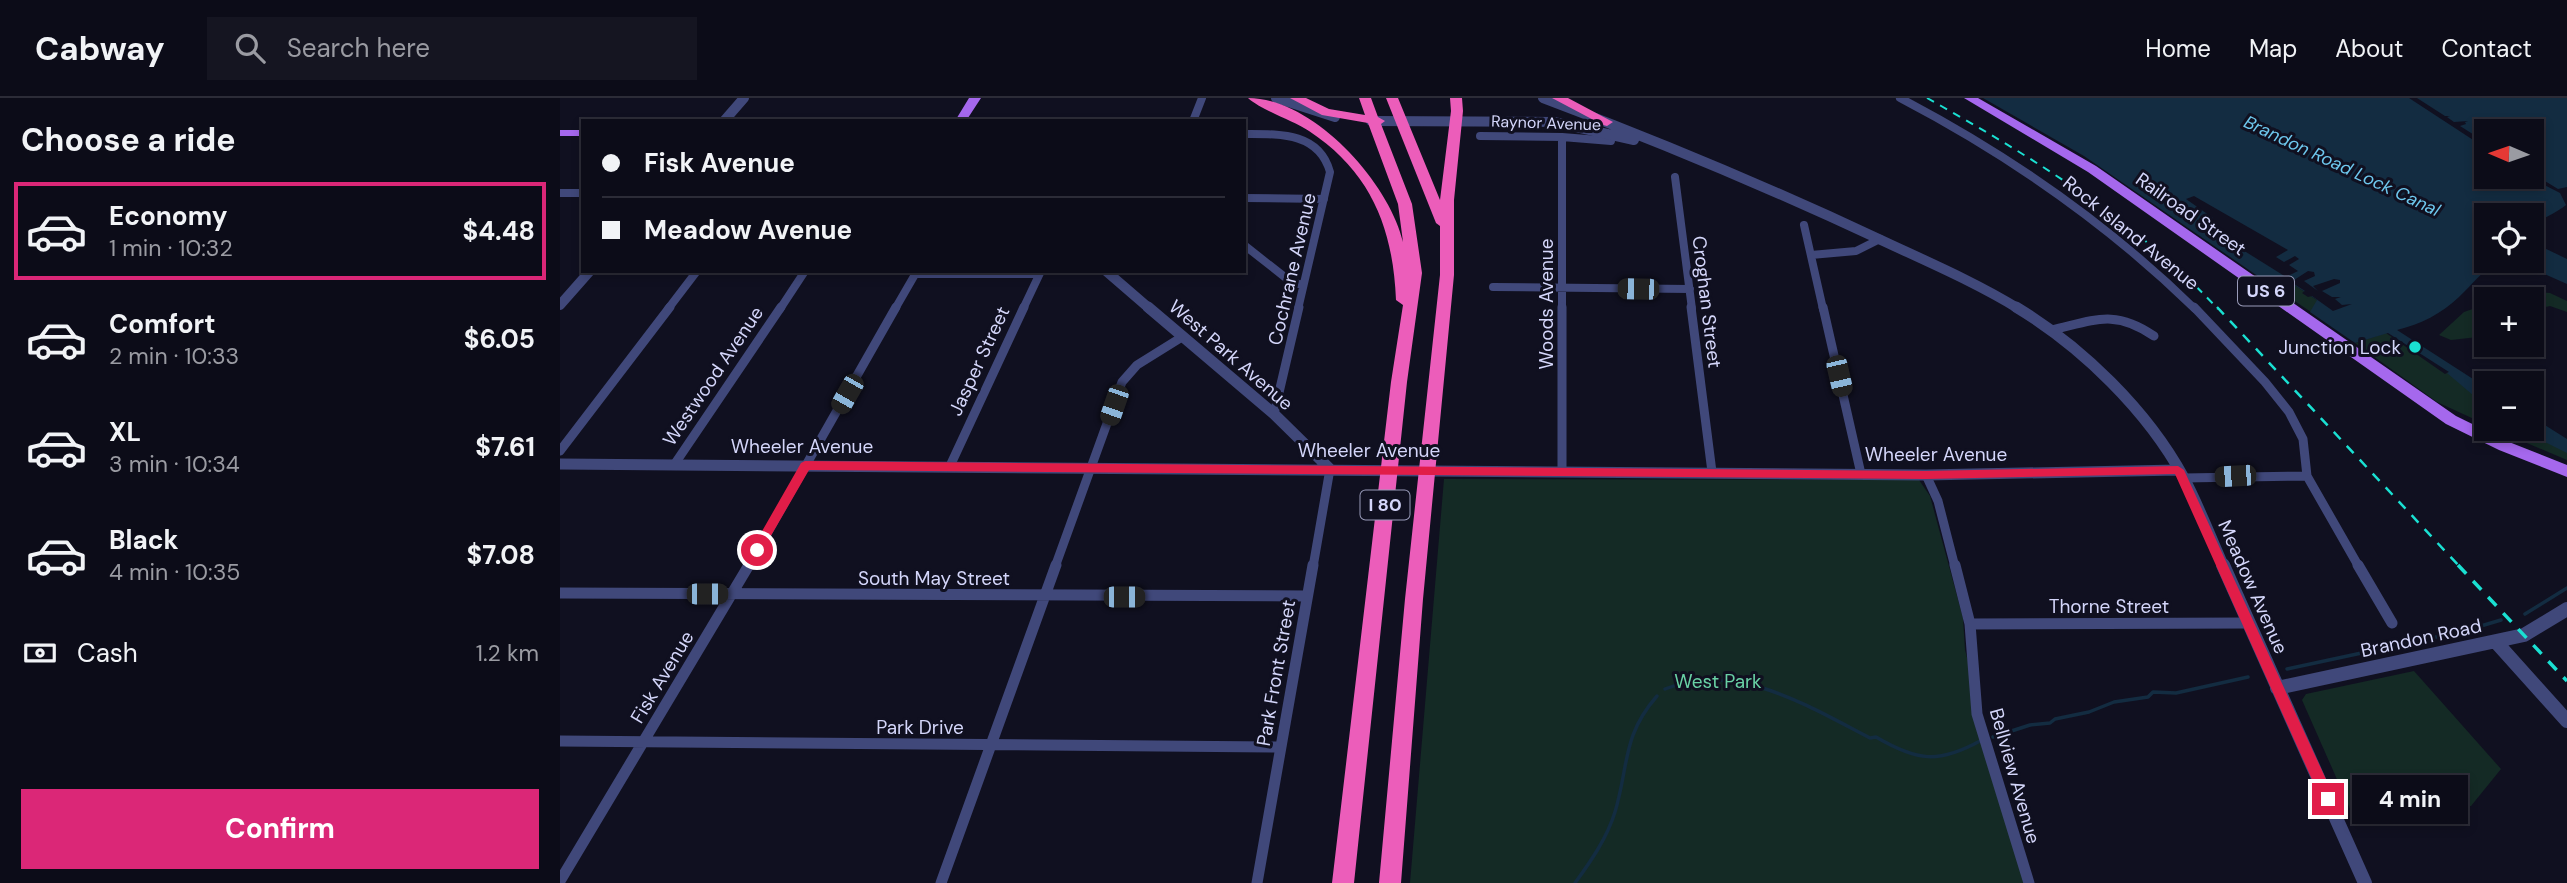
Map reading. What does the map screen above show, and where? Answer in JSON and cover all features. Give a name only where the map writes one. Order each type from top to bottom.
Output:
[{"type":"highway","points":[[1254,98],[1288,112],[1323,136],[1361,170],[1390,216],[1399,250],[1404,287],[1399,382]]},
{"type":"highway","points":[[1296,98],[1326,112],[1380,127]]},
{"type":"highway","name":"I 80","points":[[1390,883],[1414,599],[1447,275],[1446,233],[1392,98]]},
{"type":"highway","points":[[1558,98],[1607,122]]},
{"type":"highway","name":"I 80","points":[[1343,883],[1399,382],[1415,273],[1405,204],[1380,127],[1366,104]]},
{"type":"highway","points":[[1446,233],[1457,105]]},
{"type":"main road","points":[[961,119],[975,98]]},
{"type":"main road","name":"Railroad Street","points":[[1970,98],[2092,169],[2451,420],[2504,446],[2567,471]]},
{"type":"main road","points":[[560,133],[581,133]]},
{"type":"street","points":[[726,119],[744,98]]},
{"type":"street","points":[[1194,119],[1202,98]]},
{"type":"street","name":"Meadow Avenue","points":[[1276,98],[1322,114],[1380,127],[1554,122],[1581,126],[1653,147],[1800,203],[1880,239],[1967,279],[2052,330],[2094,365],[2126,398],[2181,474],[2365,883]]},
{"type":"street","points":[[1543,98],[1800,203]]},
{"type":"street","name":"Rock Island Avenue","points":[[1900,98],[1983,143],[2045,183],[2164,276],[2210,321],[2290,413],[2306,451],[2306,476],[2392,623]]},
{"type":"street","name":"Cochrane Avenue","points":[[1246,134],[1285,134],[1304,140],[1325,157],[1331,172],[1274,414]]},
{"type":"street","name":"Raynor Avenue","points":[[1480,136],[1562,137],[1611,141]]},
{"type":"street","name":"Woods Avenue","points":[[1562,137],[1562,470]]},
{"type":"street","name":"Croghan Street","points":[[1675,177],[1712,472]]},
{"type":"street","points":[[560,192],[581,193]]},
{"type":"street","points":[[1246,198],[1324,200]]},
{"type":"street","points":[[1804,225],[1861,474]]},
{"type":"street","points":[[1811,255],[1839,255],[1860,251],[1880,239]]},
{"type":"street","points":[[1246,247],[1286,278],[1303,286]]},
{"type":"street","points":[[560,305],[588,273]]},
{"type":"street","points":[[560,451],[695,273]]},
{"type":"street","name":"Westwood Avenue","points":[[674,465],[803,273]]},
{"type":"street","points":[[916,273],[1040,273]]},
{"type":"street","name":"Fisk Avenue","points":[[560,881],[732,594],[916,273]]},
{"type":"street","name":"Jasper Street","points":[[950,467],[1040,273]]},
{"type":"street","name":"West Park Avenue","points":[[1108,273],[1274,414],[1329,469]]},
{"type":"street","points":[[1493,288],[1690,289]]},
{"type":"street","points":[[2052,330],[2105,318],[2136,323],[2154,336]]},
{"type":"street","points":[[941,883],[1122,382],[1137,365],[1182,337]]},
{"type":"street","name":"Wheeler Avenue","points":[[560,464],[2306,476]]},
{"type":"street","name":"Park Front Street","points":[[1257,883],[1329,469]]},
{"type":"street","name":"Bellview Avenue","points":[[1926,475],[1938,501],[1970,624],[1977,714],[2028,883]]},
{"type":"street","name":"South May Street","points":[[560,593],[1307,596]]},
{"type":"street","name":"Brandon Road","points":[[2277,688],[2524,635],[2567,610]]},
{"type":"street","name":"Thorne Street","points":[[1970,624],[2248,623]]},
{"type":"street","points":[[2496,642],[2567,722]]},
{"type":"street","name":"Park Drive","points":[[560,741],[1280,747]]},
{"type":"green space","points":[[2262,279],[2293,284],[2333,311],[2317,316]]},
{"type":"green space","points":[[2544,293],[2567,301],[2567,312],[2550,306],[2544,307]]},
{"type":"green space","points":[[2474,309],[2474,337],[2451,340],[2439,335],[2464,312]]},
{"type":"green space","points":[[2386,333],[2445,374],[2449,372],[2474,383],[2474,419],[2437,402],[2355,343]]},
{"type":"green space","points":[[2544,432],[2567,439],[2567,460],[2522,441],[2544,441]]},
{"type":"green space","name":"West Park","points":[[1444,479],[1919,480],[1930,496],[1963,618],[1965,650],[2026,883],[1410,883]]},
{"type":"green space","points":[[2414,671],[2501,769],[2471,806],[2435,812],[2351,811],[2302,700],[2306,694]]},
{"type":"water","name":"Brandon Road Lock Canal","points":[[1983,98],[2409,98],[2474,140],[2474,189],[2544,189],[2544,185],[2560,193],[2566,205],[2544,219],[2544,203],[2474,203],[2474,273],[2483,273],[2438,313],[2397,330],[2474,380],[2474,396],[2447,373],[2449,372],[2388,333],[2355,343],[2310,312],[2317,300],[2293,284],[2262,279],[2084,156]]},
{"type":"water","points":[[2417,98],[2567,98],[2567,187],[2558,189],[2544,180],[2544,119],[2474,119],[2474,135],[2460,126],[2468,121],[2454,122],[2447,117],[2450,116],[2445,116]]},
{"type":"water","points":[[2544,248],[2567,259],[2567,284],[2542,273]]},
{"type":"water","points":[[2544,425],[2567,439],[2567,453],[2543,441]]},
{"type":"pier","points":[[2194,196],[2288,250],[2276,257],[2284,262],[2295,256],[2299,259],[2289,265],[2298,271],[2286,277],[2206,227],[2202,223],[2213,218],[2186,199]]},
{"type":"pier","points":[[2308,271],[2314,272],[2315,276],[2304,281],[2318,291],[2313,286],[2334,279],[2340,280],[2340,283],[2322,291],[2332,297],[2341,297],[2335,299],[2342,305],[2352,304],[2333,311],[2312,296],[2308,297],[2302,293],[2305,291],[2291,282]]},
{"type":"waterway","points":[[2525,614],[2567,588]]},
{"type":"waterway","points":[[2287,669],[2464,631],[2501,620]]},
{"type":"waterway","points":[[1993,737],[2030,725],[2050,723],[2055,719],[2089,712],[2114,702],[2148,697],[2153,692],[2176,693],[2248,677]]},
{"type":"waterway","points":[[1665,689],[1691,681],[1744,683],[1796,701],[1870,738],[1876,737],[1904,751],[1928,757],[1952,753],[1980,741]]},
{"type":"waterway","points":[[1575,883],[1608,831],[1632,738],[1657,696]]},
{"type":"railway","points":[[1927,98],[2005,143],[2081,192],[2152,247],[2218,309]]},
{"type":"railway","points":[[2217,307],[2460,567]]},
{"type":"railway","points":[[2458,565],[2567,681]]},
{"type":"place","name":"Junction Lock","points":[[2415,347]]},
{"type":"route","points":[[757,550],[805,466],[1926,475],[2178,470],[2184,478],[2328,799]]}]
